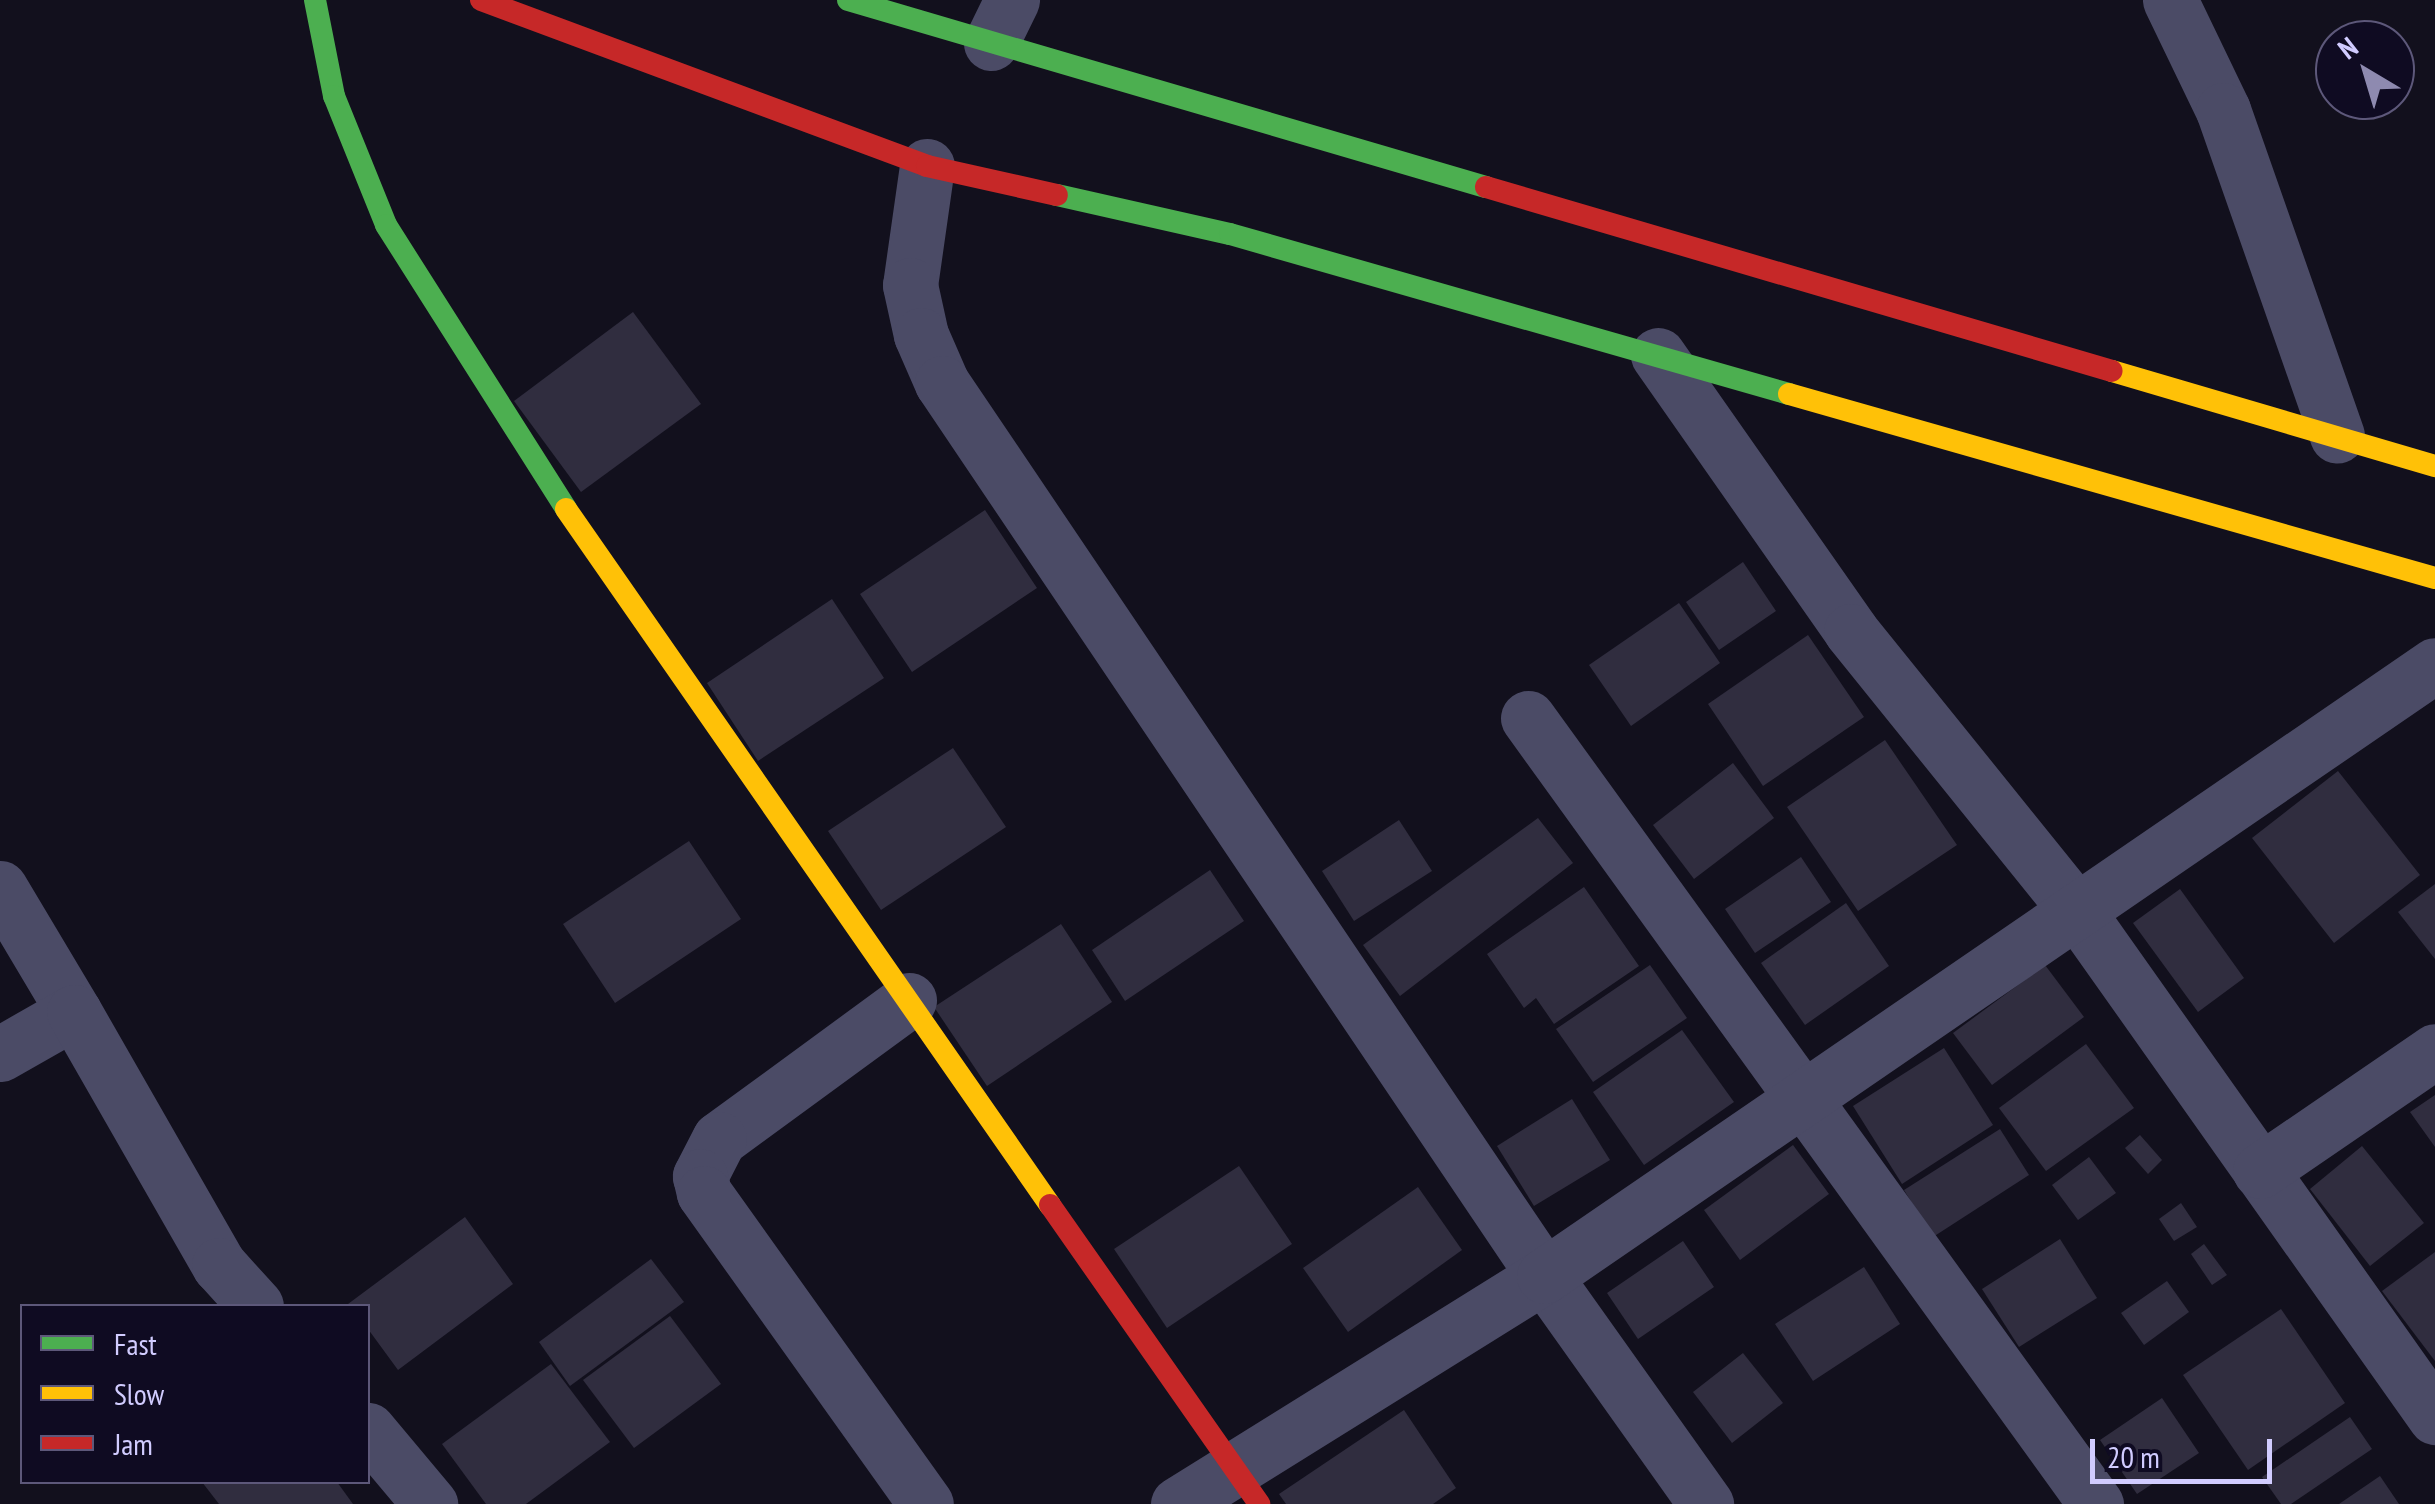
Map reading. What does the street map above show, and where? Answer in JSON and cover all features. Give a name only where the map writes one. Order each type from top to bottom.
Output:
[{"type":"main road","points":[[316,0],[334,96],[356,160],[396,242],[508,426],[1248,1486]]},
{"type":"main road","points":[[481,0],[926,166],[1230,234],[2435,578]]},
{"type":"main road","points":[[870,3],[1001,22],[2435,466]]},
{"type":"street","points":[[2170,0],[2222,110],[2336,436]]},
{"type":"street","points":[[926,166],[910,285],[921,335],[942,383],[1544,1276],[1706,1504]]},
{"type":"street","points":[[1658,355],[1851,631],[2076,911],[2435,1417]]},
{"type":"street","points":[[1178,1504],[1248,1486],[1544,1276],[1802,1104],[2435,665]]},
{"type":"street","points":[[1528,718],[1802,1104],[2096,1504]]},
{"type":"street","points":[[0,888],[219,1265],[254,1304]]},
{"type":"street","points":[[909,1000],[719,1139],[700,1176],[704,1193],[926,1504]]},
{"type":"street","points":[[0,1054],[74,1012]]},
{"type":"street","points":[[2260,1171],[2435,1051]]},
{"type":"street","points":[[370,1432],[430,1504]]},
{"type":"building","points":[[633,312],[701,404],[581,492],[514,401]]},
{"type":"building","points":[[985,510],[1037,588],[912,672],[860,594]]},
{"type":"building","points":[[1743,562],[1776,611],[1719,650],[1686,602]]},
{"type":"building","points":[[832,599],[884,678],[758,761],[707,683]]},
{"type":"building","points":[[1679,603],[1720,663],[1631,726],[1589,665]]},
{"type":"building","points":[[1808,635],[1864,717],[1763,786],[1708,704]]},
{"type":"building","points":[[1885,740],[1957,845],[1858,911],[1787,807]]},
{"type":"building","points":[[953,748],[1006,827],[881,910],[828,831]]},
{"type":"building","points":[[1733,763],[1774,818],[1694,879],[1653,825]]},
{"type":"building","points":[[2338,771],[2420,875],[2334,943],[2252,838]]},
{"type":"building","points":[[1538,818],[1573,863],[1400,996],[1363,945]]},
{"type":"building","points":[[1399,820],[1432,871],[1354,921],[1322,871]]},
{"type":"building","points":[[689,841],[741,919],[615,1003],[563,924]]},
{"type":"building","points":[[1801,857],[1831,902],[1755,953],[1725,909]]},
{"type":"building","points":[[1210,870],[1244,921],[1125,1001],[1092,950]]},
{"type":"building","points":[[2435,884],[2435,959],[2398,912]]},
{"type":"building","points":[[1584,887],[1639,966],[1554,1024],[1536,998],[1524,1008],[1487,954]]},
{"type":"building","points":[[2180,889],[2244,978],[2198,1012],[2133,923]]},
{"type":"building","points":[[1846,903],[1889,966],[1805,1025],[1761,963]]},
{"type":"building","points":[[1061,924],[1112,1002],[987,1086],[934,1007]]},
{"type":"building","points":[[1650,965],[1687,1018],[1593,1082],[1556,1029]]},
{"type":"building","points":[[2045,965],[2084,1017],[1992,1085],[1953,1033]]},
{"type":"building","points":[[1682,1030],[1734,1102],[1644,1165],[1593,1092]]},
{"type":"building","points":[[2086,1044],[2134,1108],[2046,1171],[1999,1108]]},
{"type":"building","points":[[1944,1048],[1993,1125],[1902,1184],[1853,1106]]},
{"type":"building","points":[[2435,1095],[2435,1147],[2410,1112]]},
{"type":"building","points":[[1572,1099],[1610,1160],[1534,1206],[1497,1146]]},
{"type":"building","points":[[2000,1129],[2029,1175],[1933,1237],[1904,1190]]},
{"type":"building","points":[[2140,1135],[2162,1160],[2148,1174],[2125,1148]]},
{"type":"building","points":[[1793,1145],[1829,1194],[1740,1260],[1704,1210]]},
{"type":"building","points":[[2362,1146],[2424,1223],[2370,1266],[2310,1189]]},
{"type":"building","points":[[2089,1157],[2116,1193],[2078,1220],[2052,1185]]},
{"type":"building","points":[[1239,1166],[1292,1244],[1167,1328],[1114,1249]]},
{"type":"building","points":[[1418,1187],[1462,1250],[1348,1332],[1303,1268]]},
{"type":"building","points":[[2181,1203],[2197,1227],[2174,1241],[2159,1219]]},
{"type":"building","points":[[465,1217],[513,1284],[398,1370],[370,1332],[370,1304],[348,1304]]},
{"type":"building","points":[[2060,1239],[2097,1298],[2019,1347],[1982,1289]]},
{"type":"building","points":[[1683,1241],[1714,1287],[1638,1339],[1607,1293]]},
{"type":"building","points":[[2204,1244],[2227,1275],[2212,1285],[2191,1254]]},
{"type":"building","points":[[2435,1252],[2435,1361],[2382,1291]]},
{"type":"building","points":[[651,1259],[684,1302],[570,1386],[539,1342]]},
{"type":"building","points":[[1864,1267],[1900,1324],[1813,1381],[1775,1324]]},
{"type":"building","points":[[2167,1281],[2189,1312],[2144,1345],[2121,1313]]},
{"type":"building","points":[[2281,1309],[2345,1403],[2248,1470],[2183,1375]]},
{"type":"building","points":[[670,1316],[721,1384],[634,1448],[583,1380]]},
{"type":"building","points":[[1743,1353],[1783,1403],[1732,1443],[1693,1392]]},
{"type":"building","points":[[551,1364],[610,1442],[526,1504],[486,1504],[442,1444]]},
{"type":"building","points":[[2162,1398],[2199,1453],[2137,1494],[2100,1440]]},
{"type":"building","points":[[1404,1410],[1456,1488],[1433,1504],[1286,1504],[1279,1494]]},
{"type":"building","points":[[2350,1417],[2372,1449],[2291,1504],[2281,1504],[2262,1477]]},
{"type":"building","points":[[2380,1476],[2399,1504],[2339,1504]]},
{"type":"building","points":[[204,1484],[338,1484],[353,1504],[219,1504]]},
{"type":"traffic: fast","points":[[315,0],[334,96],[386,225],[566,509]]},
{"type":"traffic: fast","points":[[848,0],[1486,187]]},
{"type":"traffic: fast","points":[[1057,195],[1230,234],[1789,394]]},
{"type":"traffic: slow","points":[[2112,371],[2435,466]]},
{"type":"traffic: slow","points":[[1789,394],[2435,578]]},
{"type":"traffic: slow","points":[[566,509],[1050,1205]]},
{"type":"traffic: jam","points":[[481,0],[927,166],[1057,195]]},
{"type":"traffic: jam","points":[[1486,187],[2112,371]]},
{"type":"traffic: jam","points":[[1050,1205],[1259,1504]]}]
